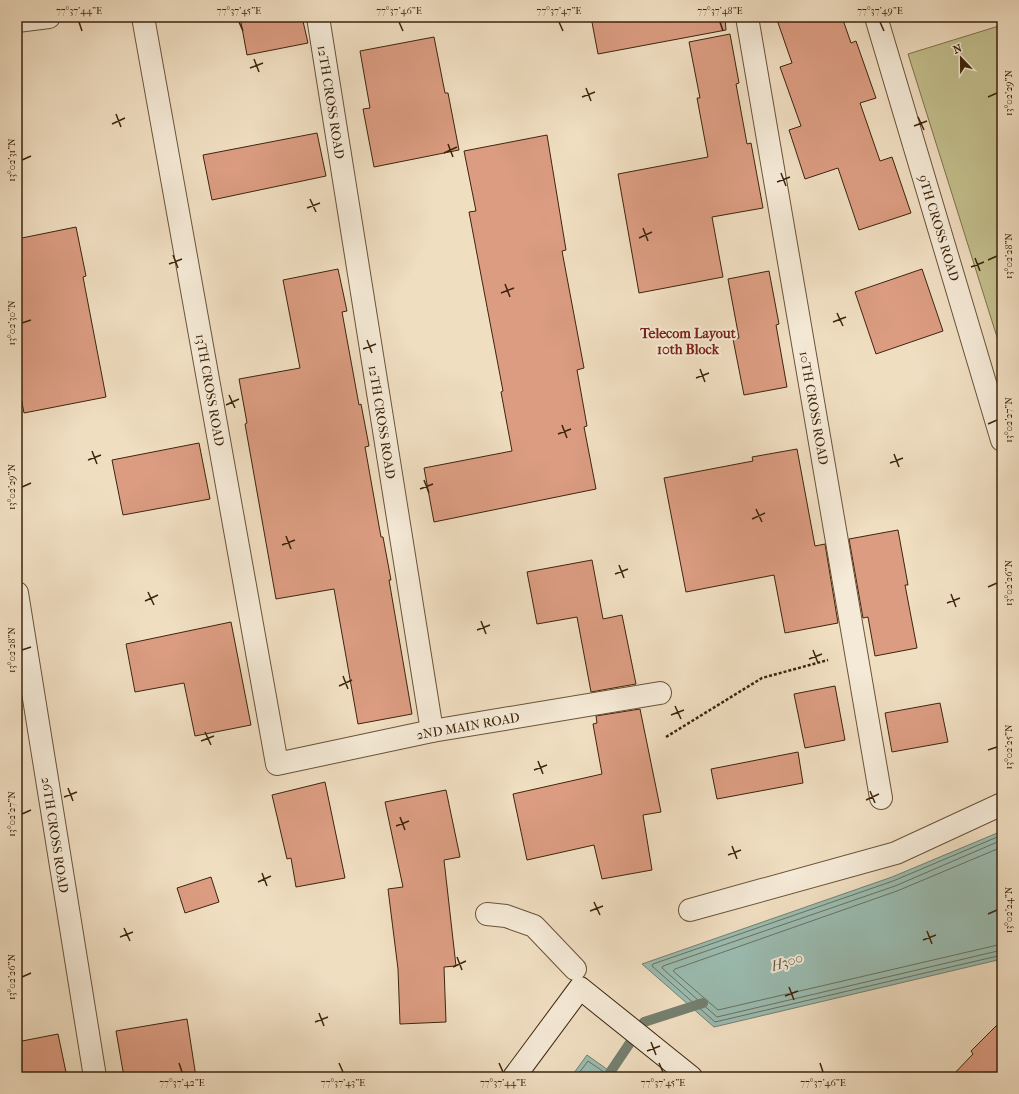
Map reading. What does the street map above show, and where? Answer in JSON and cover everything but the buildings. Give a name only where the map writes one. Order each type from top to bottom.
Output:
[{"type":"street","points":[[17,21],[49,17]]},
{"type":"street","name":"13TH CROSS ROAD","points":[[143,17],[277,764]]},
{"type":"street","name":"12TH CROSS ROAD","points":[[318,17],[432,731]]},
{"type":"street","name":"10TH CROSS ROAD","points":[[747,17],[881,798]]},
{"type":"street","name":"9TH CROSS ROAD","points":[[876,17],[1002,440]]},
{"type":"street","name":"26TH CROSS ROAD","points":[[17,593],[95,1077]]},
{"type":"street","name":"2ND MAIN ROAD","points":[[277,764],[432,731],[660,693]]},
{"type":"street","points":[[690,910],[896,853],[1002,804]]},
{"type":"street","points":[[487,914],[506,916],[534,926],[575,969]]},
{"type":"street","points":[[514,1077],[580,988],[686,1073]]},
{"type":"path","points":[[666,737],[762,678],[855,653]]},
{"type":"shaded area","points":[[1002,25],[1002,353],[908,54]]},
{"type":"water","points":[[1002,831],[1002,959],[714,1027],[642,964],[892,877]]},
{"type":"water","points":[[587,1055],[618,1077],[571,1077]]},
{"type":"waterway","name":"H300","points":[[607,1077],[644,1022],[703,1003]]},
{"type":"district","name":"Telecom Layout 10th Block","points":[[688,342]]}]
